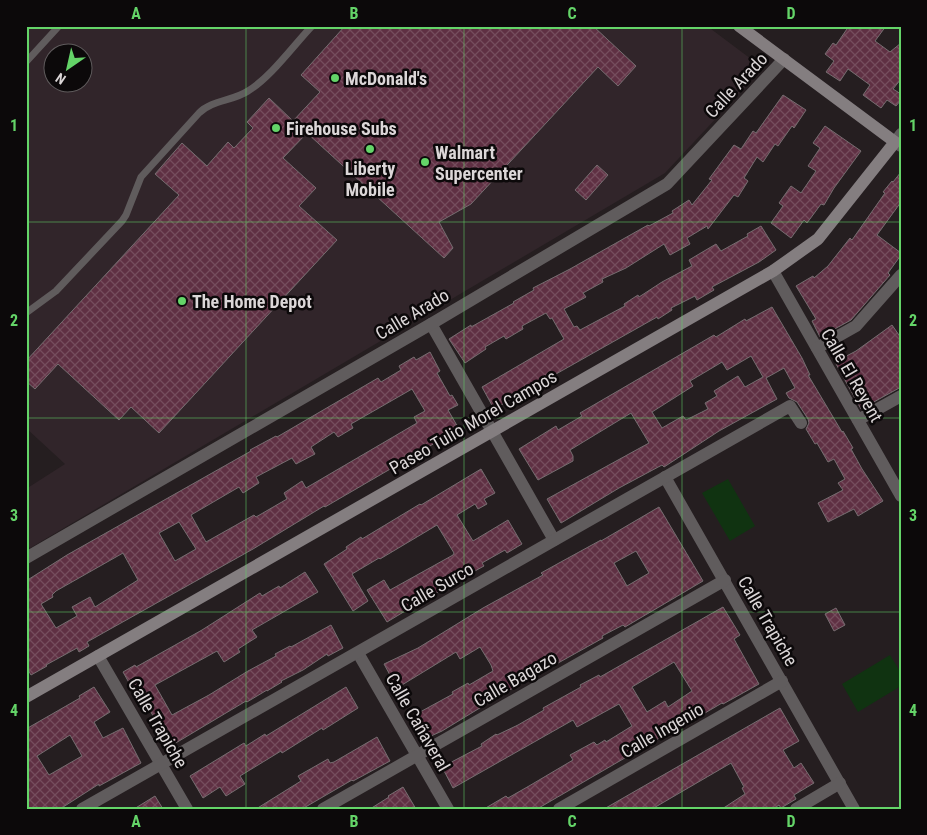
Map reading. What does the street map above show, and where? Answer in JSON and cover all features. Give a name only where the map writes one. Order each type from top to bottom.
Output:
[{"type":"street","points":[[740,26],[899,140]]},
{"type":"street","name":"Calle Arado","points":[[26,558],[431,324],[667,184],[784,59]]},
{"type":"street","name":"Paseo Tulio Morel Campos","points":[[26,697],[773,271],[818,239],[899,140]]},
{"type":"street","name":"Calle El Reyent","points":[[773,271],[901,496]]},
{"type":"street","points":[[817,348],[856,326],[901,275]]},
{"type":"street","points":[[431,324],[554,540]]},
{"type":"street","points":[[858,420],[901,396]]},
{"type":"street","name":"Calle Surco","points":[[82,809],[790,406],[801,423]]},
{"type":"street","name":"Calle Trapiche","points":[[666,477],[854,809]]},
{"type":"street","name":"Calle Bagazo","points":[[323,809],[725,580]]},
{"type":"street","name":"Calle Cañaveral","points":[[358,652],[448,809]]},
{"type":"street","name":"Calle Trapiche","points":[[98,656],[187,809]]},
{"type":"street","name":"Calle Ingenio","points":[[559,809],[782,681]]},
{"type":"street","points":[[796,809],[840,783]]},
{"type":"lane","points":[[26,62],[59,26]]},
{"type":"lane","points":[[26,313],[56,290],[122,221],[141,177],[199,113],[205,107],[235,97],[255,86],[312,26]]},
{"type":"shaded area","points":[[26,26],[707,26],[763,68],[665,173],[30,548],[26,542],[26,489],[65,464],[26,428]]},
{"type":"green space","points":[[728,479],[755,526],[730,541],[702,493]]},
{"type":"green space","points":[[890,655],[901,673],[901,686],[858,712],[842,684]]},
{"type":"building","points":[[345,26],[593,26],[636,66],[618,86],[598,67],[471,204],[439,222],[453,248],[444,258],[307,133],[283,158],[316,188],[299,206],[337,240],[159,433],[131,407],[119,420],[58,364],[35,389],[26,381],[26,361],[179,195],[155,174],[182,143],[207,166],[228,142],[234,148],[253,128],[247,122],[269,98],[293,121],[320,92],[301,75]]},
{"type":"building","points":[[849,26],[886,26],[875,41],[890,52],[901,43],[901,79],[893,89],[901,94],[901,100],[896,106],[887,100],[881,108],[863,95],[870,85],[848,69],[840,81],[826,72],[834,61],[825,54],[833,43],[836,45]]},
{"type":"building","points":[[783,95],[806,110],[794,128],[792,126],[778,146],[775,144],[763,162],[757,157],[744,178],[748,181],[738,197],[734,195],[708,229],[707,226],[687,238],[690,244],[670,255],[664,244],[626,268],[602,279],[603,282],[583,293],[586,297],[564,309],[574,327],[577,326],[580,330],[625,306],[624,304],[638,295],[639,297],[692,266],[689,260],[716,244],[721,251],[748,236],[747,234],[761,226],[776,250],[759,262],[712,287],[714,290],[697,300],[695,296],[671,308],[672,310],[658,319],[657,317],[494,409],[482,387],[564,339],[552,318],[550,319],[546,313],[522,326],[523,329],[506,339],[504,336],[485,347],[486,349],[465,363],[449,339],[471,325],[471,327],[514,303],[534,290],[533,288],[673,213],[672,211],[689,200],[692,205],[712,180],[709,179],[734,145],[741,149],[753,131],[756,133]]},
{"type":"building","points":[[825,126],[861,151],[824,205],[821,204],[807,223],[804,220],[791,238],[771,223],[783,206],[779,203],[791,186],[801,193],[816,171],[808,166],[820,148],[813,143]]},
{"type":"building","points":[[597,165],[608,175],[586,200],[575,190]]},
{"type":"building","points":[[901,172],[901,202],[877,235],[901,253],[901,255],[888,273],[890,275],[851,320],[820,337],[812,321],[816,319],[796,286],[813,276],[814,278],[828,266],[850,238],[852,240],[885,193],[883,192]]},
{"type":"building","points":[[772,307],[802,358],[810,375],[808,375],[853,448],[851,449],[862,469],[883,501],[858,516],[854,509],[828,522],[818,503],[843,490],[838,483],[845,479],[834,459],[828,462],[817,443],[815,444],[806,429],[809,423],[808,419],[797,402],[789,398],[786,393],[795,388],[784,368],[766,378],[777,399],[719,431],[664,467],[662,465],[619,488],[561,523],[547,499],[649,443],[631,413],[570,450],[573,461],[538,480],[519,449],[556,426],[558,430],[582,416],[580,413],[714,335],[716,337],[745,319],[746,321]],"holes":[[[751,356],[763,377],[745,387],[738,376],[714,391],[717,396],[705,403],[708,409],[686,420],[683,416],[662,428],[652,412],[693,386],[690,381],[722,362],[727,370]]]},
{"type":"building","points":[[892,325],[901,338],[901,387],[861,409],[835,362],[856,351]]},
{"type":"building","points":[[430,352],[440,371],[437,373],[450,396],[452,395],[458,405],[448,410],[459,429],[253,549],[87,642],[89,646],[79,652],[77,648],[31,675],[26,666],[26,581],[67,555],[378,378],[381,382],[401,370],[399,366],[414,357],[416,360]],"holes":[[[412,389],[425,411],[414,417],[417,423],[306,488],[302,481],[284,493],[287,499],[206,542],[191,515],[239,487],[243,493],[259,483],[256,477],[292,458],[296,464],[315,454],[311,447],[334,432],[338,437],[353,428],[351,424]],[[179,522],[196,549],[175,561],[159,533]],[[123,553],[138,580],[95,607],[90,597],[72,607],[77,616],[56,628],[41,604],[53,597],[52,595]]]},
{"type":"building","points":[[481,469],[495,493],[484,499],[487,504],[478,509],[475,504],[457,515],[473,541],[508,520],[522,544],[507,553],[505,550],[482,563],[484,566],[465,578],[387,622],[367,590],[384,580],[390,590],[453,555],[454,553],[437,525],[352,574],[368,601],[353,611],[324,564],[361,537],[362,539]]},
{"type":"building","points":[[659,507],[703,581],[625,627],[623,625],[602,636],[603,638],[506,692],[442,731],[420,741],[409,718],[453,694],[452,692],[468,683],[469,685],[493,671],[491,665],[480,647],[460,659],[456,652],[397,688],[384,664],[418,648],[483,608],[543,575],[541,573]],"holes":[[[636,551],[649,573],[627,586],[614,563]]]},
{"type":"building","points":[[305,572],[318,592],[252,630],[257,637],[238,649],[240,652],[224,662],[217,651],[155,685],[172,715],[276,656],[275,654],[331,625],[343,648],[328,656],[327,654],[303,670],[246,701],[169,747],[153,723],[156,721],[140,693],[136,695],[123,672],[135,665],[136,667],[202,630],[260,593],[262,596],[279,586],[280,588]]},
{"type":"building","points":[[723,607],[740,635],[734,639],[759,684],[704,712],[537,809],[484,809],[506,796],[508,798],[573,760],[570,755],[594,742],[597,745],[605,740],[606,742],[632,726],[619,704],[577,727],[573,720],[453,788],[442,767],[482,746],[481,744],[496,734],[518,725],[544,710],[543,708],[581,687],[580,685],[599,675],[600,677]],"holes":[[[674,662],[692,691],[668,707],[665,701],[647,712],[632,687]]]},
{"type":"building","points":[[836,608],[845,625],[834,631],[825,614]]},
{"type":"building","points":[[94,687],[110,712],[94,722],[103,738],[123,728],[141,763],[99,786],[99,784],[60,809],[26,809],[26,729],[80,698],[79,696]],"holes":[[[70,735],[82,756],[49,775],[37,756]]]},
{"type":"building","points":[[346,687],[358,708],[323,730],[322,728],[240,776],[245,784],[226,796],[220,787],[203,798],[190,776],[244,743],[246,746],[265,734],[266,736]]},
{"type":"building","points":[[780,708],[799,741],[783,750],[794,768],[801,763],[814,783],[794,795],[796,799],[781,808],[779,805],[773,809],[722,809],[745,794],[742,788],[744,787],[731,763],[652,809],[604,809]]},
{"type":"building","points":[[377,737],[390,761],[352,780],[302,809],[256,809],[301,781],[298,776],[328,759],[330,763],[334,762]]},
{"type":"building","points":[[403,787],[416,809],[370,809],[388,796]]},
{"type":"building","points":[[155,796],[163,809],[134,809]]},
{"type":"place","name":"McDonald's","points":[[335,78]]},
{"type":"place","name":"Firehouse Subs","points":[[276,128]]},
{"type":"place","name":"Liberty Mobile","points":[[370,149]]},
{"type":"place","name":"Walmart Supercenter","points":[[425,162]]},
{"type":"place","name":"The Home Depot","points":[[182,301]]}]
